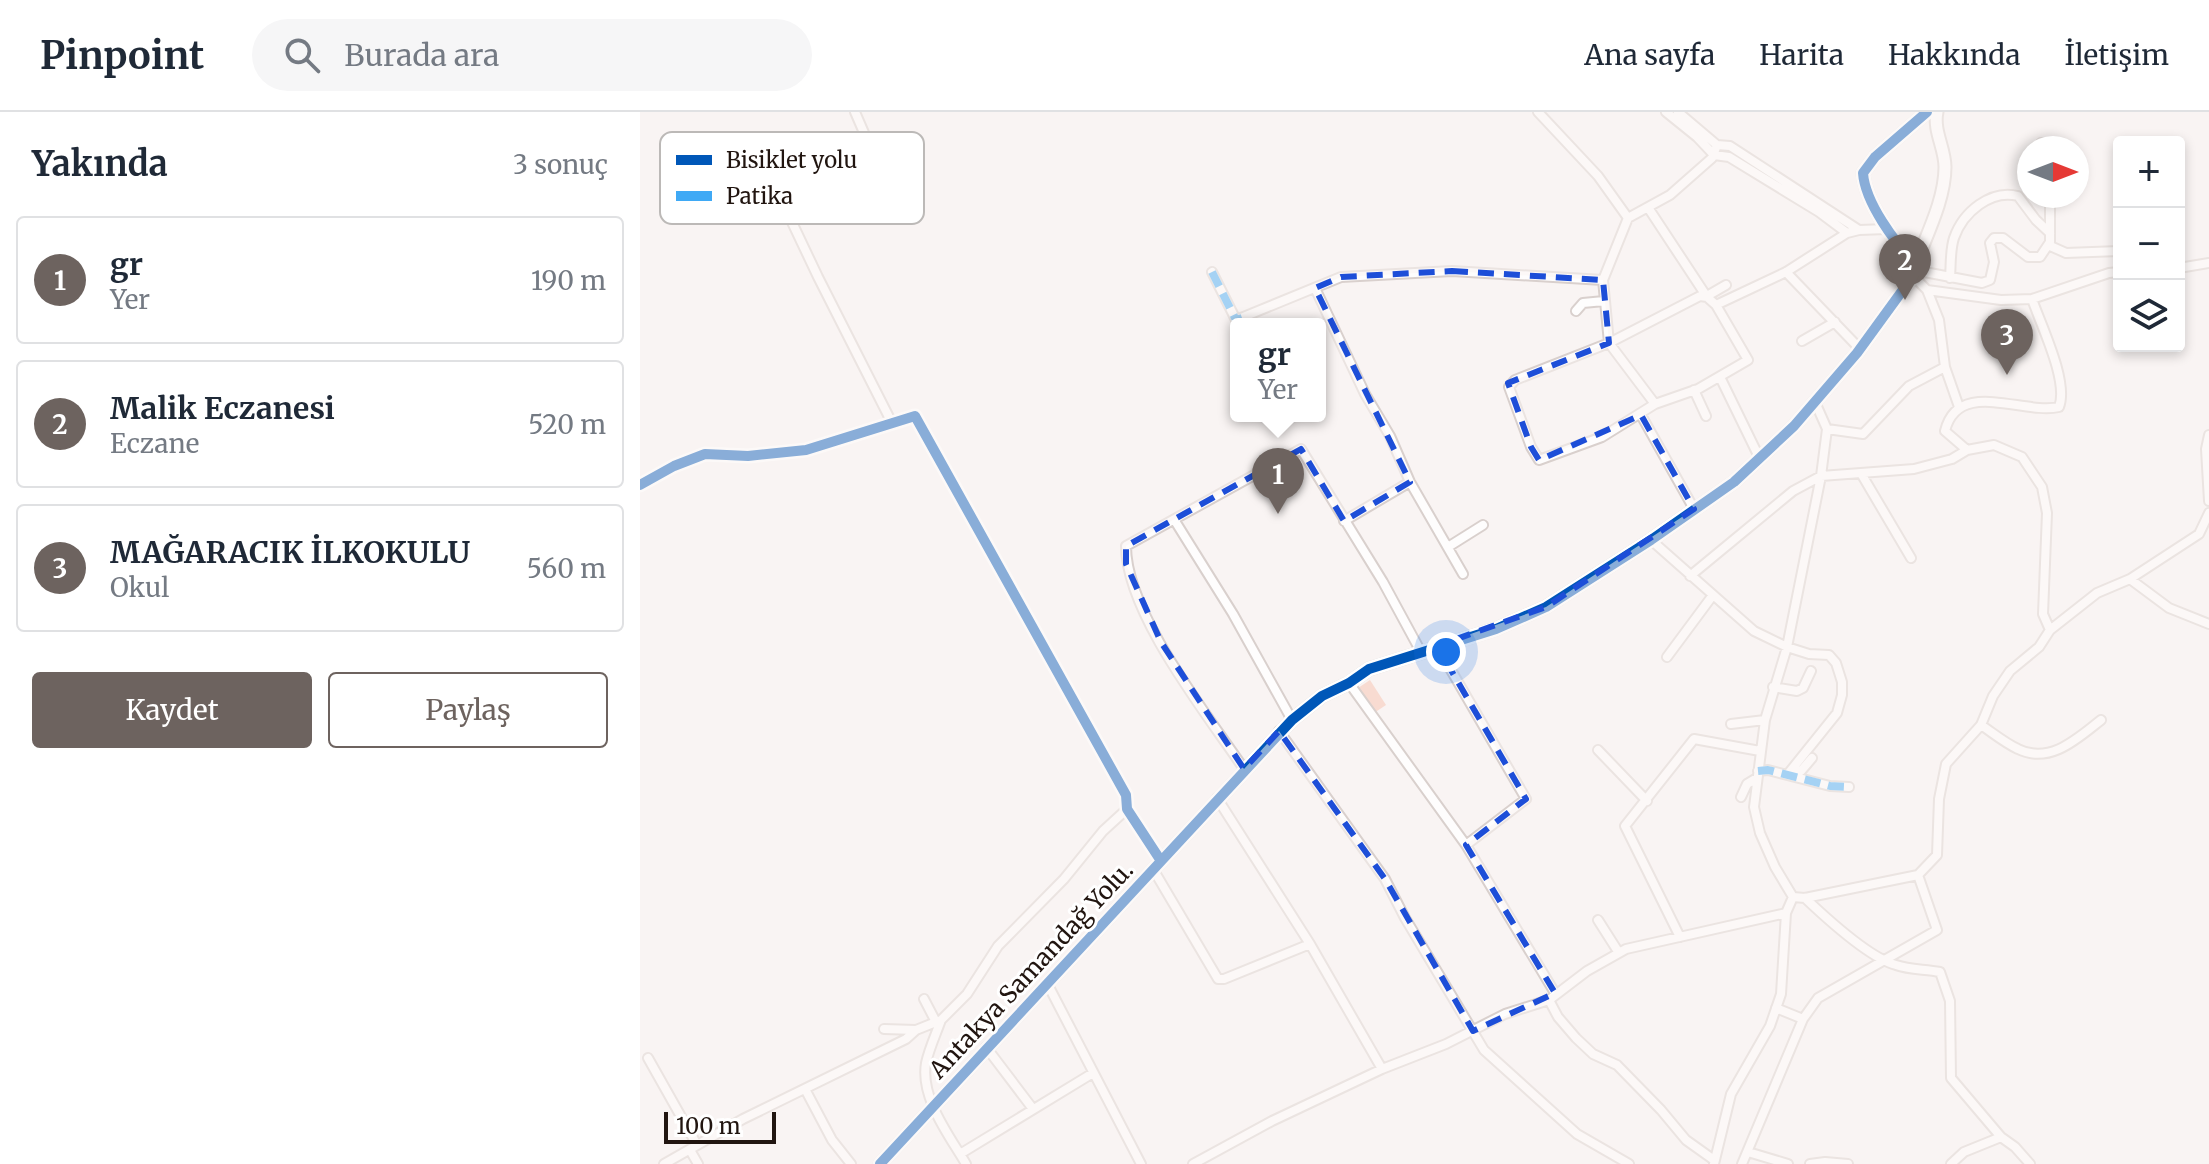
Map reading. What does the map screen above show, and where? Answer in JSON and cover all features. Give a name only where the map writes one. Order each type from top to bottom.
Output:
[{"type":"street","points":[[855,112],[864,132]]},
{"type":"street","points":[[1538,112],[1598,176],[1628,218]]},
{"type":"street","points":[[1666,112],[1714,155],[1729,157],[1819,212],[1847,233]]},
{"type":"street","points":[[1678,112],[1717,145],[1730,146],[1859,230]]},
{"type":"street","points":[[1927,112],[1875,157],[1863,173],[1864,183],[1887,229],[1927,290],[1939,320],[1945,367],[1959,407]]},
{"type":"street","name":"Antakya Samandağ Yolu.","points":[[880,1164],[890,1158],[986,1047],[1292,720],[1322,696],[1369,669],[1496,629],[1546,607],[1734,482],[1794,426],[1860,349],[1914,270],[1941,191],[1945,166],[1935,121],[1937,112]]},
{"type":"street","points":[[1655,404],[1609,343],[1603,280],[1628,218],[1670,195],[1714,155],[1717,145]]},
{"type":"street","points":[[1950,278],[1953,239],[1966,217],[1992,196],[2017,196]]},
{"type":"street","points":[[2027,208],[2050,233]]},
{"type":"street","points":[[1914,270],[1982,283],[1990,280],[1994,262],[1990,243],[1994,238],[2003,238],[2028,257],[2040,257],[2048,245],[2049,208]]},
{"type":"street","points":[[1649,209],[1707,297],[1716,305],[1748,360],[1694,390],[1655,404],[1602,437],[1539,460],[1531,447],[1509,387],[1515,380],[1609,343],[1700,296],[1707,297],[1726,285]]},
{"type":"street","points":[[793,224],[892,423]]},
{"type":"street","points":[[1716,305],[1786,272],[1847,233],[1887,229]]},
{"type":"street","points":[[2048,245],[2066,253],[2113,251]]},
{"type":"street","points":[[2185,267],[2209,263]]},
{"type":"street","points":[[1241,318],[1341,277],[1452,271],[1603,280]]},
{"type":"street","points":[[1212,272],[1235,318]]},
{"type":"street","points":[[1786,272],[1860,349]]},
{"type":"street","points":[[1927,290],[2001,300],[2032,299],[2113,273]]},
{"type":"street","points":[[1315,288],[1410,482],[1463,574]]},
{"type":"street","points":[[1967,450],[1945,431],[1947,422],[1959,407],[1990,402],[2035,409],[2059,407],[2062,400],[2059,377],[2032,299]]},
{"type":"street","points":[[1576,311],[1583,303],[1604,301]]},
{"type":"street","points":[[1802,341],[1835,322]]},
{"type":"street","points":[[1827,429],[1863,434],[1909,386],[1945,367]]},
{"type":"street","points":[[1720,377],[1759,457]]},
{"type":"street","points":[[1694,390],[1706,416]]},
{"type":"street","points":[[1793,897],[1760,833],[1754,807],[1765,720],[1787,647],[1821,476],[1827,429],[1815,402]]},
{"type":"street","points":[[1641,415],[1694,509]]},
{"type":"street","points":[[640,485],[674,466],[705,454],[748,456],[806,450],[915,416],[1126,795],[1127,809],[1218,979],[1310,944]]},
{"type":"street","points":[[2209,435],[2206,449],[2209,501]]},
{"type":"street","points":[[1690,576],[1793,491],[1821,476],[1914,469],[1952,459],[1967,450],[1994,445],[2022,457],[2042,487],[2047,513],[2043,614],[2050,630]]},
{"type":"street","points":[[1244,769],[1161,642],[1137,596],[1126,564],[1126,546],[1301,449],[1383,582],[1421,652]]},
{"type":"street","points":[[1862,475],[1911,558]]},
{"type":"street","points":[[1344,521],[1410,482]]},
{"type":"street","points":[[1793,897],[1805,898],[1918,875],[1937,855],[1939,799],[1946,764],[1981,725],[1993,696],[2010,671],[2039,647],[2050,630],[2097,593],[2130,579],[2199,534],[2209,513]]},
{"type":"street","points":[[1175,521],[1233,614],[1292,720]]},
{"type":"street","points":[[1448,547],[1483,525]]},
{"type":"street","points":[[1651,540],[1754,631],[1787,647],[1809,654],[1829,655],[1836,663],[1842,682],[1837,713],[1791,771]]},
{"type":"street","points":[[2130,579],[2169,608],[2209,624]]},
{"type":"street","points":[[1667,657],[1713,595]]},
{"type":"street","points":[[1437,646],[1526,799],[1466,845]]},
{"type":"street","points":[[1773,687],[1797,691],[1803,688],[1811,671]]},
{"type":"street","points":[[1349,683],[1466,845],[1552,996],[1558,1017],[1593,1054],[1617,1065],[1686,1140],[1714,1162],[1731,1094],[1770,1026],[1781,994],[1786,913],[1793,897]]},
{"type":"street","points":[[1731,724],[1765,720]]},
{"type":"street","points":[[1981,725],[2020,751],[2050,754],[2069,745],[2101,720]]},
{"type":"street","points":[[1279,731],[1385,879],[1484,1050],[1554,1114],[1602,1151],[1629,1164]]},
{"type":"street","points":[[1680,937],[1625,826],[1694,739],[1760,751]]},
{"type":"street","points":[[1598,750],[1647,801]]},
{"type":"street","points":[[1741,797],[1747,784],[1758,775],[1768,770],[1801,771],[1812,758]]},
{"type":"street","points":[[1778,767],[1830,786],[1849,787]]},
{"type":"street","points":[[1217,798],[1310,944],[1382,1069]]},
{"type":"street","points":[[664,1164],[743,1119],[938,1021],[967,994],[998,946],[1127,809]]},
{"type":"street","points":[[1742,1164],[1803,1019],[1818,998],[1886,962],[1937,930],[1918,875]]},
{"type":"street","points":[[1805,898],[1825,917],[1886,962],[1940,972],[1950,1001],[1951,1078],[2001,1137],[2030,1164]]},
{"type":"street","points":[[1193,1164],[1272,1121],[1382,1069],[1552,996],[1619,953],[1786,913]]},
{"type":"street","points":[[1598,920],[1619,953]]},
{"type":"street","points":[[1047,983],[1141,1164]]},
{"type":"street","points":[[924,999],[938,1021],[926,1064],[926,1085],[933,1105],[966,1164]]},
{"type":"street","points":[[1776,1008],[1803,1019]]},
{"type":"street","points":[[884,1029],[916,1030]]},
{"type":"street","points":[[986,1047],[1033,1109]]},
{"type":"street","points":[[648,1058],[694,1147],[698,1164]]},
{"type":"street","points":[[960,1154],[1093,1073]]},
{"type":"street","points":[[805,1089],[832,1140],[851,1164]]},
{"type":"street","points":[[1951,1164],[1964,1152],[2001,1137]]},
{"type":"street","points":[[1748,1152],[1788,1164]]},
{"type":"street","points":[[1810,1164],[1848,1164]]},
{"type":"highlighted area","points":[[1452,271],[1603,280],[1609,343],[1508,383],[1531,447],[1539,460],[1641,415],[1694,509],[1546,607],[1437,646],[1526,799],[1466,845],[1555,993],[1473,1031],[1385,879],[1279,731],[1244,769],[1161,642],[1126,564],[1126,546],[1301,449],[1344,521],[1410,482],[1315,288],[1341,277]]},
{"type":"shaded area","points":[[1370,680],[1386,705],[1374,713],[1358,688]]},
{"type":"marked path","points":[[1212,272],[1235,318]]},
{"type":"marked path","points":[[1758,771],[1768,770],[1830,786],[1849,787]]},
{"type":"cycle path","points":[[880,1164],[1292,720],[1322,696],[1369,669],[1496,629],[1546,607],[1734,482],[1794,426],[1857,353],[1913,276],[1916,263],[1882,222],[1869,197],[1863,173],[1875,157],[1927,112]]},
{"type":"cycle path","points":[[640,485],[674,466],[705,454],[748,456],[806,450],[915,416],[1126,795],[1127,809],[1161,861]]},
{"type":"place","name":"Malik Eczanesi","points":[[1905,300]]},
{"type":"place","name":"MAĞARACIK İLKOKULU","points":[[2007,375]]},
{"type":"place","name":"gr","points":[[1278,514]]}]
